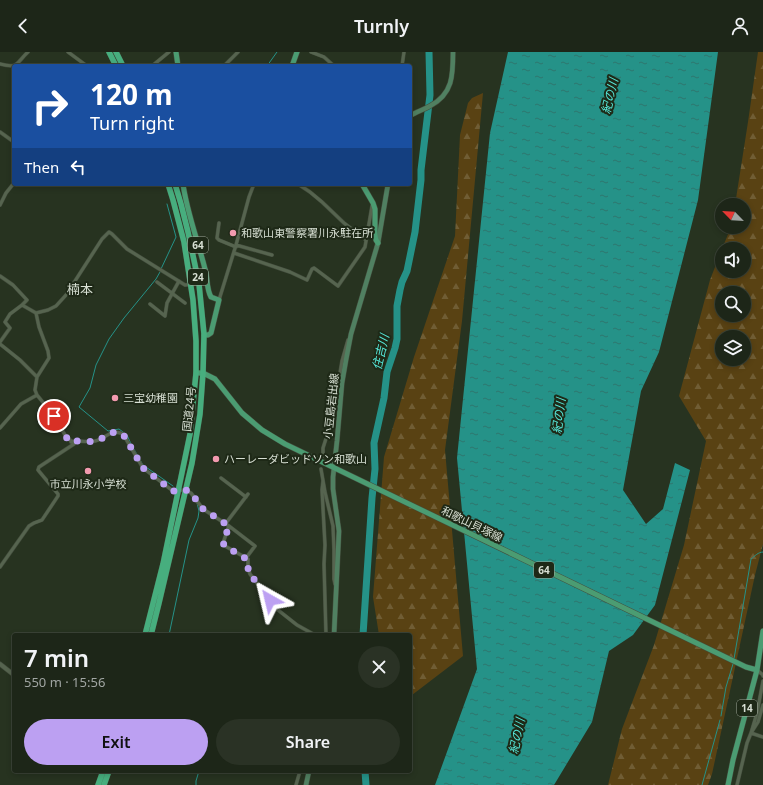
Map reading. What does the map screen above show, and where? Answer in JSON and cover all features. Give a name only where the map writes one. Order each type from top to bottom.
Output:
[{"type":"highway","points":[[109,52],[115,64]]},
{"type":"highway","points":[[116,52],[122,64]]},
{"type":"highway","name":"国道24号","points":[[152,633],[182,490],[190,434],[196,373],[196,341],[191,285],[184,242],[169,186]]},
{"type":"highway","name":"国道24号","points":[[146,633],[182,490],[192,463],[200,414],[203,373],[204,335],[199,284],[182,204],[176,186]]},
{"type":"highway","points":[[98,785],[102,773]]},
{"type":"highway","points":[[104,785],[108,773]]},
{"type":"main road","points":[[176,52],[178,64]]},
{"type":"main road","points":[[293,64],[297,52]]},
{"type":"main road","points":[[412,115],[438,101],[446,93],[452,76],[453,52]]},
{"type":"main road","name":"64","points":[[183,186],[186,206],[206,271],[208,290],[211,297],[219,300]]},
{"type":"main road","points":[[363,186],[375,209],[375,236],[378,243]]},
{"type":"main road","name":"小豆島岩出線","points":[[334,633],[339,531],[333,489],[342,383],[351,334],[378,243],[388,186]]},
{"type":"main road","points":[[204,335],[208,336],[210,333],[219,300]]},
{"type":"main road","points":[[196,373],[203,373]]},
{"type":"main road","name":"和歌山貝塚線","points":[[203,373],[214,379],[242,413],[262,430],[285,444],[319,462],[746,667],[757,670]]},
{"type":"main road","name":"14","points":[[728,785],[733,760],[757,670],[763,631]]},
{"type":"main road","points":[[306,785],[309,773]]},
{"type":"street","points":[[16,64],[28,52]]},
{"type":"street","points":[[68,52],[84,64]]},
{"type":"street","points":[[154,64],[169,52]]},
{"type":"street","points":[[226,64],[238,52]]},
{"type":"street","points":[[312,52],[324,57],[332,64]]},
{"type":"street","points":[[402,64],[404,52]]},
{"type":"street","points":[[0,64],[12,66]]},
{"type":"street","points":[[0,132],[12,141]]},
{"type":"street","points":[[0,205],[12,186]]},
{"type":"street","points":[[219,300],[253,186]]},
{"type":"street","points":[[301,186],[366,240]]},
{"type":"street","points":[[234,253],[290,272],[307,280],[312,269],[314,268],[338,286],[365,247],[373,203]]},
{"type":"street","points":[[219,223],[218,240],[272,255]]},
{"type":"street","points":[[22,305],[36,313],[56,306],[66,295],[102,239],[109,232],[127,249],[185,285],[207,283]]},
{"type":"street","points":[[0,276],[12,285],[27,300],[10,314],[5,322],[10,328],[0,343],[37,377]]},
{"type":"street","points":[[150,304],[165,316],[167,303],[179,281]]},
{"type":"street","points":[[157,282],[185,303]]},
{"type":"street","points":[[0,568],[29,526],[42,520],[58,496],[58,494],[38,470],[39,467],[74,444],[65,436],[54,416],[35,390],[37,377],[50,358],[39,328],[36,313]]},
{"type":"street","points":[[322,456],[330,426],[342,361],[351,334]]},
{"type":"street","points":[[0,428],[21,404],[37,394]]},
{"type":"street","points":[[71,442],[96,441],[111,433],[120,432],[123,434],[143,468],[173,491],[182,490],[191,493],[203,509],[226,523],[255,546],[246,558]]},
{"type":"street","points":[[321,469],[333,526],[334,579],[336,596]]},
{"type":"street","points":[[221,478],[247,496],[226,523]]},
{"type":"street","points":[[323,482],[326,633]]},
{"type":"street","points":[[229,526],[223,543],[225,546],[248,560],[250,574],[278,610],[297,625],[311,633]]},
{"type":"street","points":[[0,664],[12,673]]},
{"type":"street","points":[[757,670],[763,676]]},
{"type":"street","points":[[738,785],[744,754],[757,713],[763,682]]},
{"type":"street","points":[[751,733],[758,722],[763,705]]},
{"type":"street","points":[[751,733],[763,737]]},
{"type":"street","points":[[296,785],[299,773]]},
{"type":"green space","points":[[758,52],[763,52],[763,544],[712,774],[708,785],[608,785],[622,729],[654,645],[684,545],[706,441],[679,396],[710,280],[715,267],[715,278],[751,278],[751,242],[725,242],[728,234],[751,234],[751,198],[736,198]]},
{"type":"green space","points":[[483,93],[462,321],[445,450],[463,656],[412,695],[412,633],[379,633],[373,597],[384,457],[414,357],[455,236],[460,135],[468,103],[472,98]]},
{"type":"water","name":"紀の川","points":[[508,52],[718,52],[698,200],[659,352],[641,391],[623,490],[646,524],[663,509],[675,463],[690,470],[655,605],[633,635],[609,651],[592,722],[554,785],[435,785],[477,669],[457,458],[490,133]]},
{"type":"waterway","points":[[268,64],[277,52]]},
{"type":"waterway","name":"住吉川","points":[[363,633],[375,469],[374,443],[384,398],[387,372],[397,339],[397,306],[400,290],[407,271],[415,232],[430,95],[429,52]]},
{"type":"waterway","points":[[161,269],[176,237],[167,204]]},
{"type":"waterway","points":[[160,272],[109,339],[96,365],[90,388],[79,407],[108,431],[119,429],[127,435],[143,465],[173,486]]},
{"type":"waterway","points":[[169,633],[189,540],[198,518],[199,511],[197,503],[192,497]]},
{"type":"waterway","points":[[734,659],[751,559],[758,553],[763,552]]},
{"type":"waterway","points":[[721,716],[726,687],[733,664]]},
{"type":"waterway","points":[[702,785],[720,720]]},
{"type":"waterway","points":[[196,785],[198,773]]},
{"type":"waterway","name":"住吉川","points":[[365,773],[366,785]]},
{"type":"place","name":"和歌山東警察署川永駐在所","points":[[233,233]]},
{"type":"place","name":"三宝幼稚園","points":[[115,398]]},
{"type":"place","name":"ハーレーダビッドソン和歌山","points":[[216,459]]},
{"type":"place","name":"市立川永小学校","points":[[88,471]]},
{"type":"district","name":"楠本","points":[[80,289]]},
{"type":"route","points":[[54,416],[65,436],[71,442],[96,441],[111,433],[120,432],[123,434],[143,468],[173,491],[186,490],[191,493],[198,500],[203,509],[229,526],[223,543],[225,546],[248,560],[250,574],[270,600]]}]
